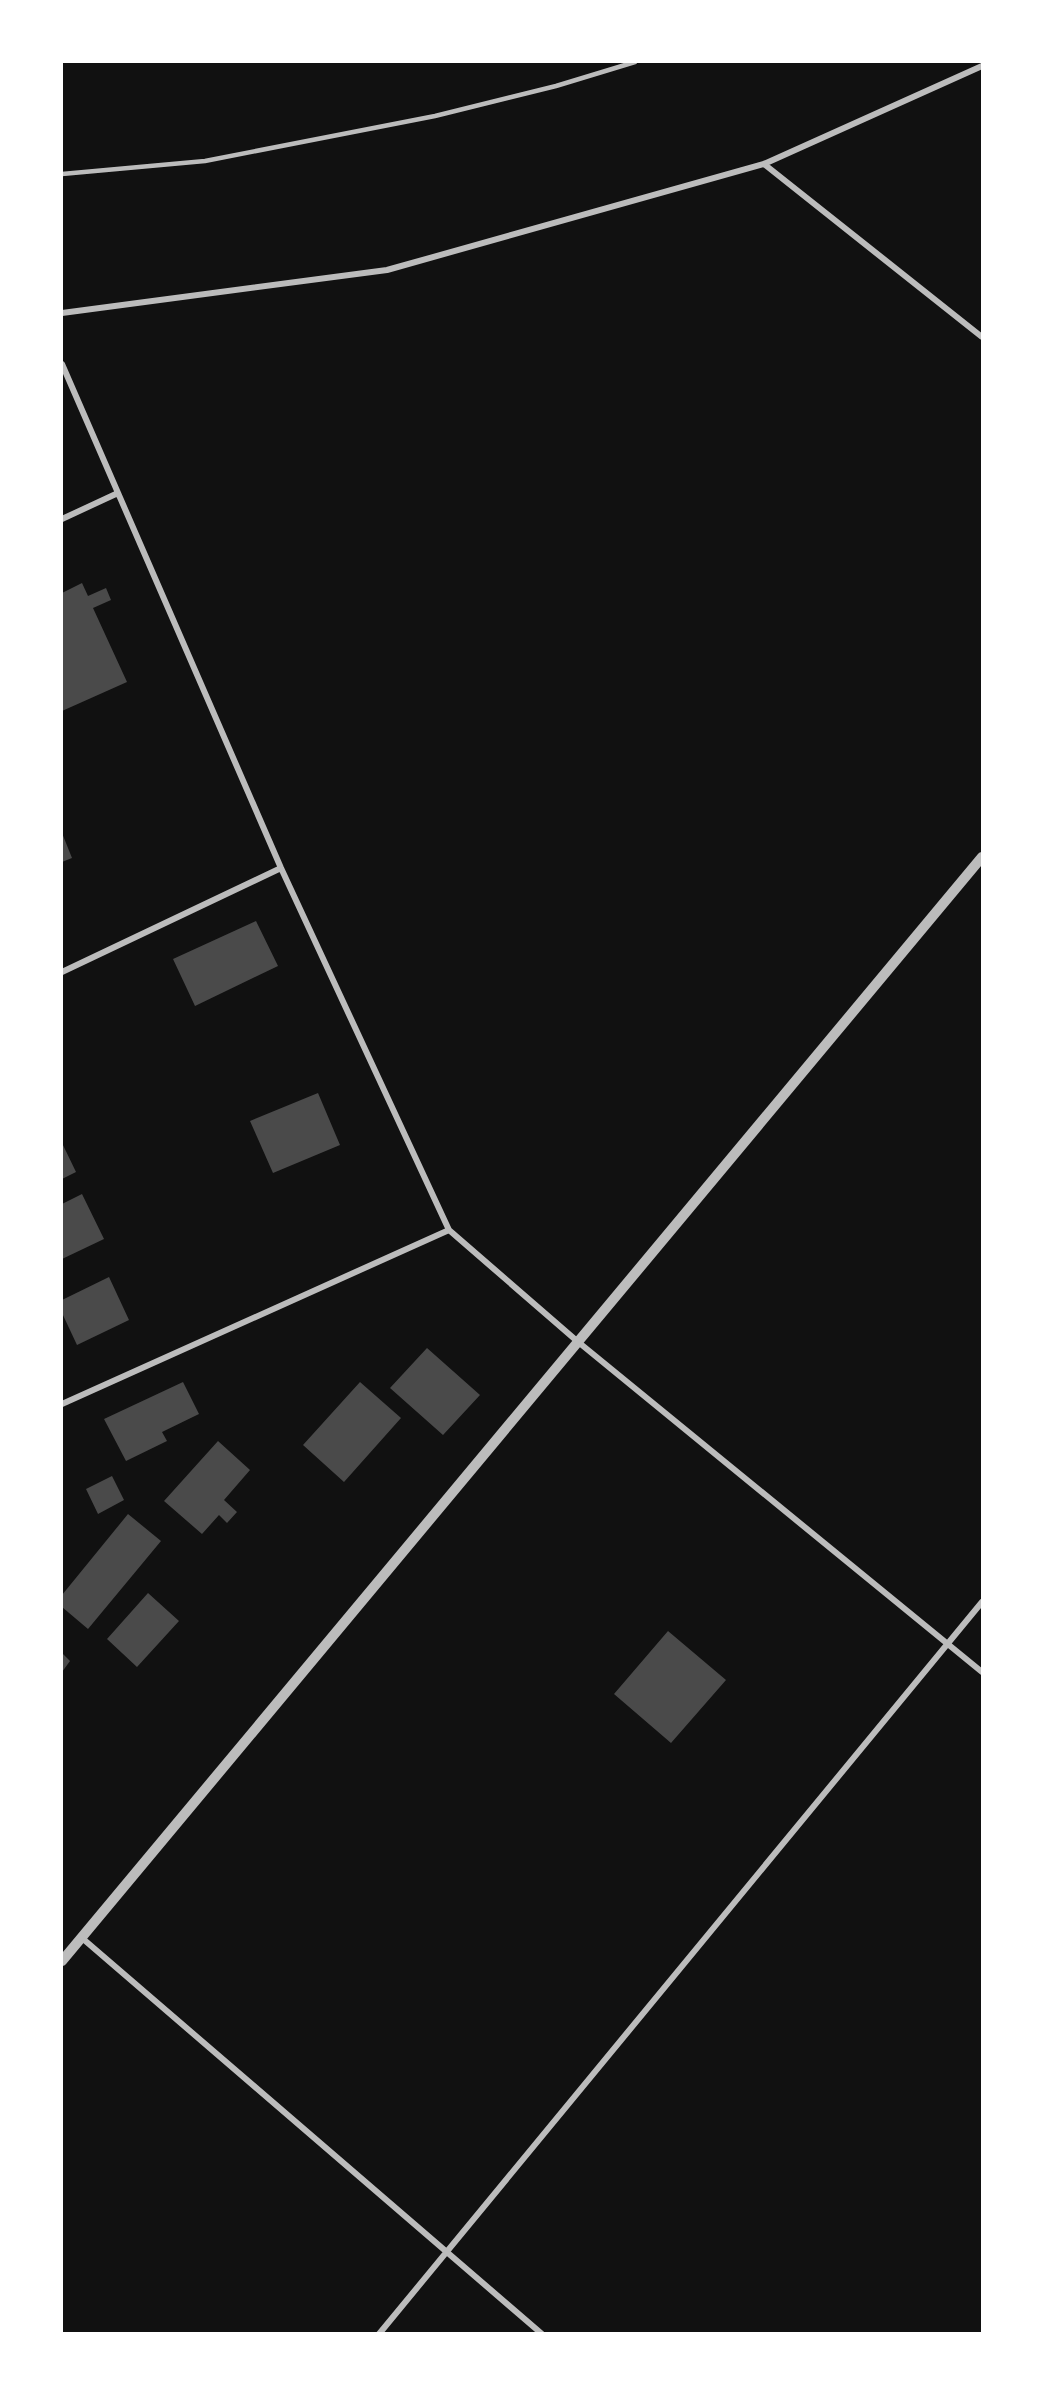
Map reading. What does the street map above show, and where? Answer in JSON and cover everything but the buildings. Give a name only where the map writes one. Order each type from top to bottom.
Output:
[{"type":"street","points":[[62,313],[387,270],[764,164],[982,66]]},
{"type":"street","points":[[764,164],[982,337]]},
{"type":"street","points":[[62,364],[281,868],[449,1230],[577,1341],[982,1672]]},
{"type":"street","points":[[62,519],[118,493]]},
{"type":"street","points":[[62,1961],[982,857]]},
{"type":"street","points":[[62,972],[281,868]]},
{"type":"street","points":[[62,1404],[449,1230]]},
{"type":"street","points":[[379,2334],[982,1602]]},
{"type":"street","points":[[82,1938],[542,2334]]},
{"type":"lane","points":[[62,174],[205,161],[435,116],[556,86],[635,62]]}]
